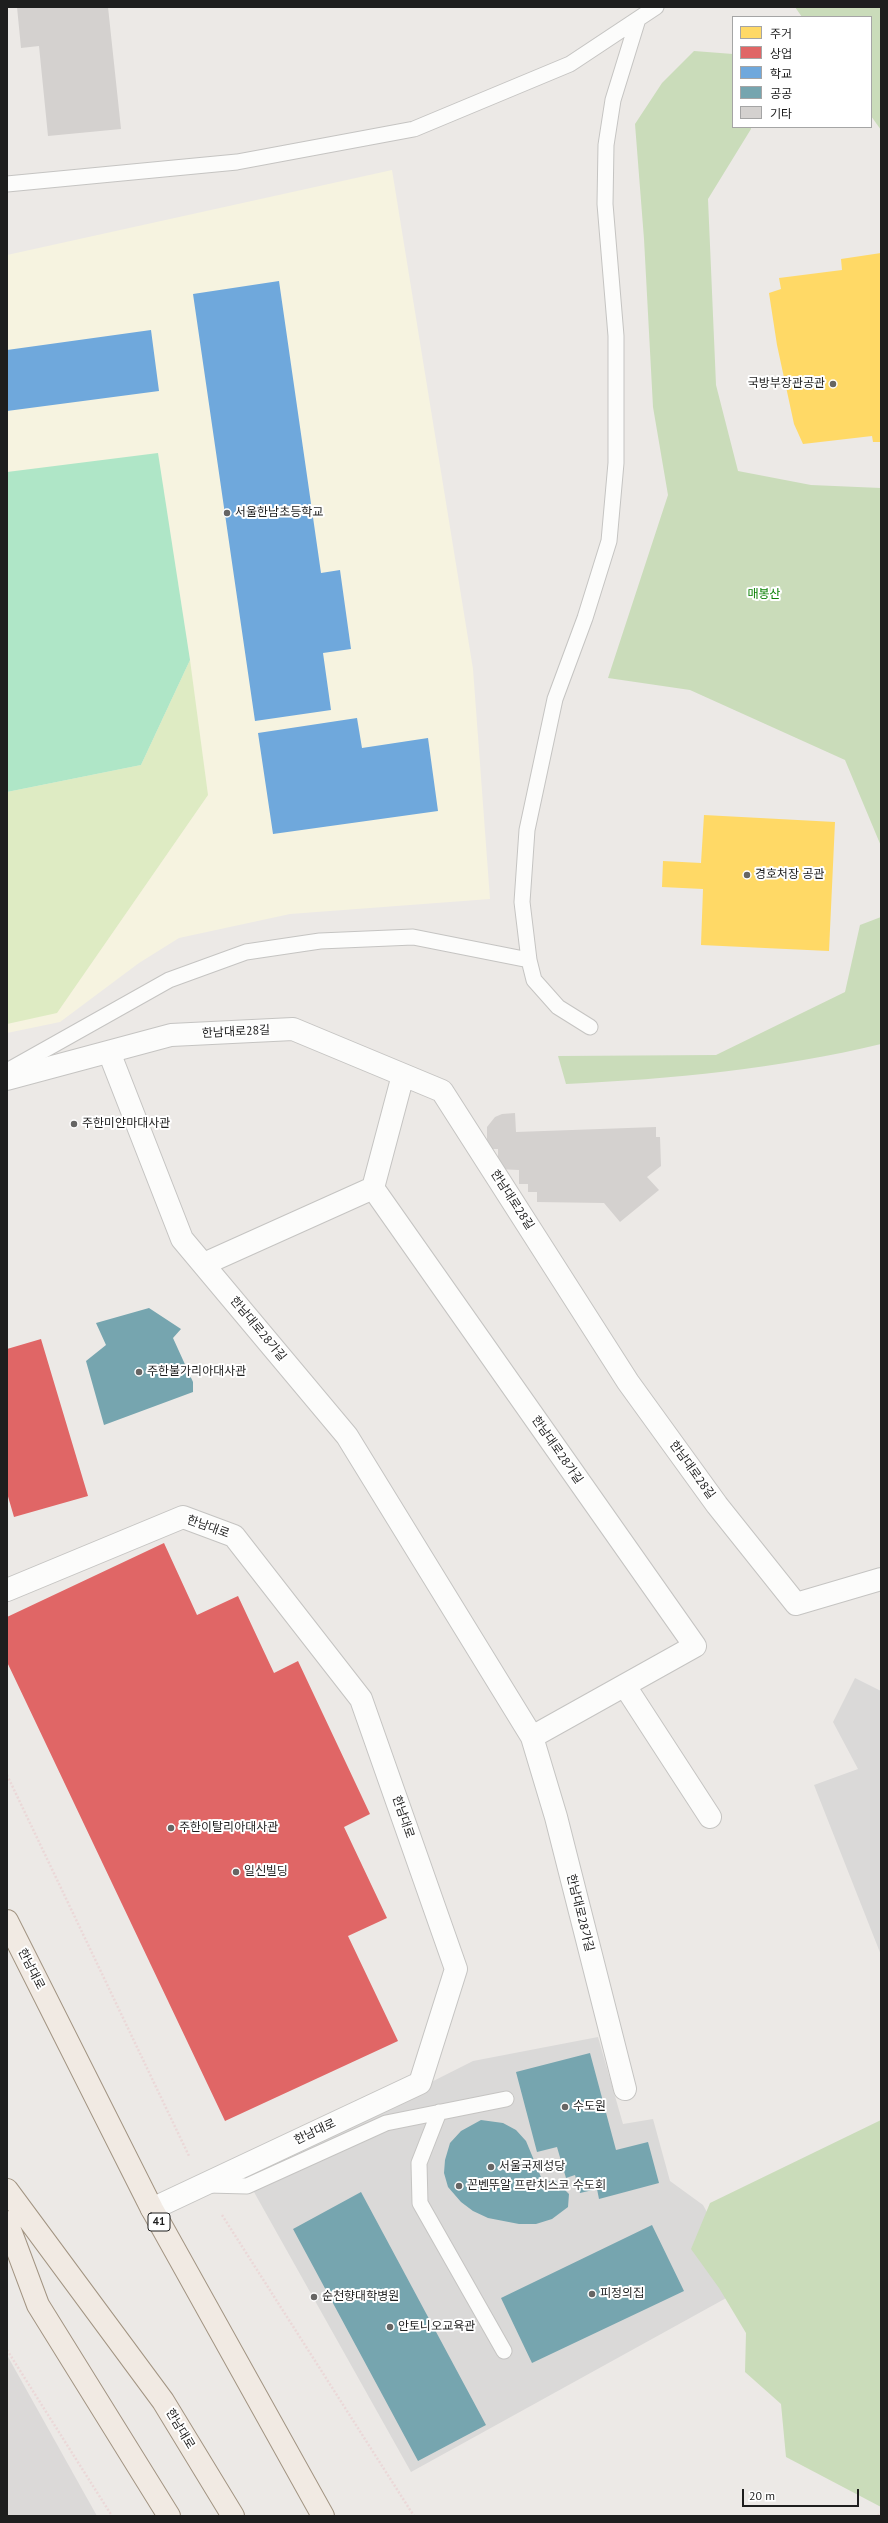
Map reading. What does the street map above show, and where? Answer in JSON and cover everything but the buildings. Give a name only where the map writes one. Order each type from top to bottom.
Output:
[{"type":"main road","name":"한남대로","points":[[7,1921],[152,2209],[323,2516]]},
{"type":"main road","name":"한남대로","points":[[7,2190],[163,2401],[233,2516]]},
{"type":"main road","points":[[7,2222],[38,2305],[168,2516]]},
{"type":"street","name":"한남대로28길","points":[[7,1079],[171,1035],[293,1029],[442,1091],[628,1382],[717,1504],[796,1604],[881,1579]]},
{"type":"street","name":"한남대로28가길","points":[[109,1052],[182,1239],[347,1436],[532,1737],[556,1818],[625,2089]]},
{"type":"street","points":[[204,1264],[373,1188],[403,1075]]},
{"type":"street","name":"한남대로28가길","points":[[373,1188],[695,1646],[532,1737]]},
{"type":"street","name":"한남대로","points":[[7,1590],[183,1517],[234,1536],[361,1698],[456,1969],[420,2083],[152,2209]]},
{"type":"street","points":[[625,1686],[710,1817]]},
{"type":"lane","points":[[7,184],[237,162],[414,129],[570,64],[656,7]]},
{"type":"lane","points":[[590,1027],[553,1002],[534,980],[528,960],[522,902],[527,830],[555,699],[585,618],[609,541],[616,463],[616,336],[605,204],[606,145],[613,100],[638,19]]},
{"type":"lane","points":[[7,1071],[169,980],[246,952],[320,941],[413,937],[528,960]]},
{"type":"lane","points":[[203,2185],[247,2186],[386,2123],[506,2099]]},
{"type":"lane","points":[[439,2112],[419,2163],[420,2204],[504,2351]]},
{"type":"path","points":[[7,2350],[112,2516]]},
{"type":"path","points":[[878,2516],[881,2512]]},
{"type":"shaded area","name":"서울한남초등학교","points":[[392,170],[473,669],[490,899],[290,914],[179,938],[139,963],[60,1022],[7,1033],[7,255]]},
{"type":"shaded area","points":[[855,1678],[881,1691],[881,1955],[814,1785],[858,1769],[833,1722]]},
{"type":"shaded area","points":[[598,2037],[623,2124],[653,2119],[670,2181],[703,2205],[748,2286],[411,2472],[245,2176],[473,2061]]},
{"type":"shaded area","points":[[7,2355],[97,2516],[7,2516]]},
{"type":"green space","points":[[795,7],[881,7],[881,130],[872,117],[872,16],[801,16]]},
{"type":"green space","name":"매봉산","points":[[694,51],[732,54],[732,128],[751,128],[708,199],[716,385],[738,471],[811,485],[881,488],[881,846],[845,760],[690,690],[608,678],[668,495],[653,407],[644,239],[635,124],[662,83]]},
{"type":"green space","points":[[158,453],[190,660],[141,765],[7,792],[7,472]]},
{"type":"green space","points":[[190,660],[208,795],[57,1013],[7,1024],[7,792],[141,765]]},
{"type":"green space","points":[[881,917],[881,1044],[803,1060],[725,1072],[566,1084],[558,1056],[716,1055],[845,992],[860,925]]},
{"type":"green space","points":[[881,2120],[881,2507],[786,2457],[781,2404],[745,2372],[746,2333],[719,2288],[691,2249],[710,2203]]},
{"type":"place","name":"국방부장관공관","points":[[833,384]]},
{"type":"place","name":"서울한남초등학교","points":[[227,513]]},
{"type":"place","name":"경호처장 공관","points":[[747,875]]},
{"type":"place","name":"주한미얀마대사관","points":[[74,1124]]},
{"type":"place","name":"주한불가리아대사관","points":[[139,1372]]},
{"type":"place","name":"주한이탈리아대사관","points":[[171,1828]]},
{"type":"place","name":"일신빌딩","points":[[236,1872]]},
{"type":"place","name":"수도원","points":[[565,2107]]},
{"type":"place","name":"서울국제성당","points":[[491,2167]]},
{"type":"place","name":"꼰벤뚜알 프란치스코 수도회","points":[[459,2186]]},
{"type":"place","name":"피정의집","points":[[592,2294]]},
{"type":"place","name":"순천향대학병원","points":[[314,2297]]},
{"type":"place","name":"안토니오교육관","points":[[390,2327]]}]
